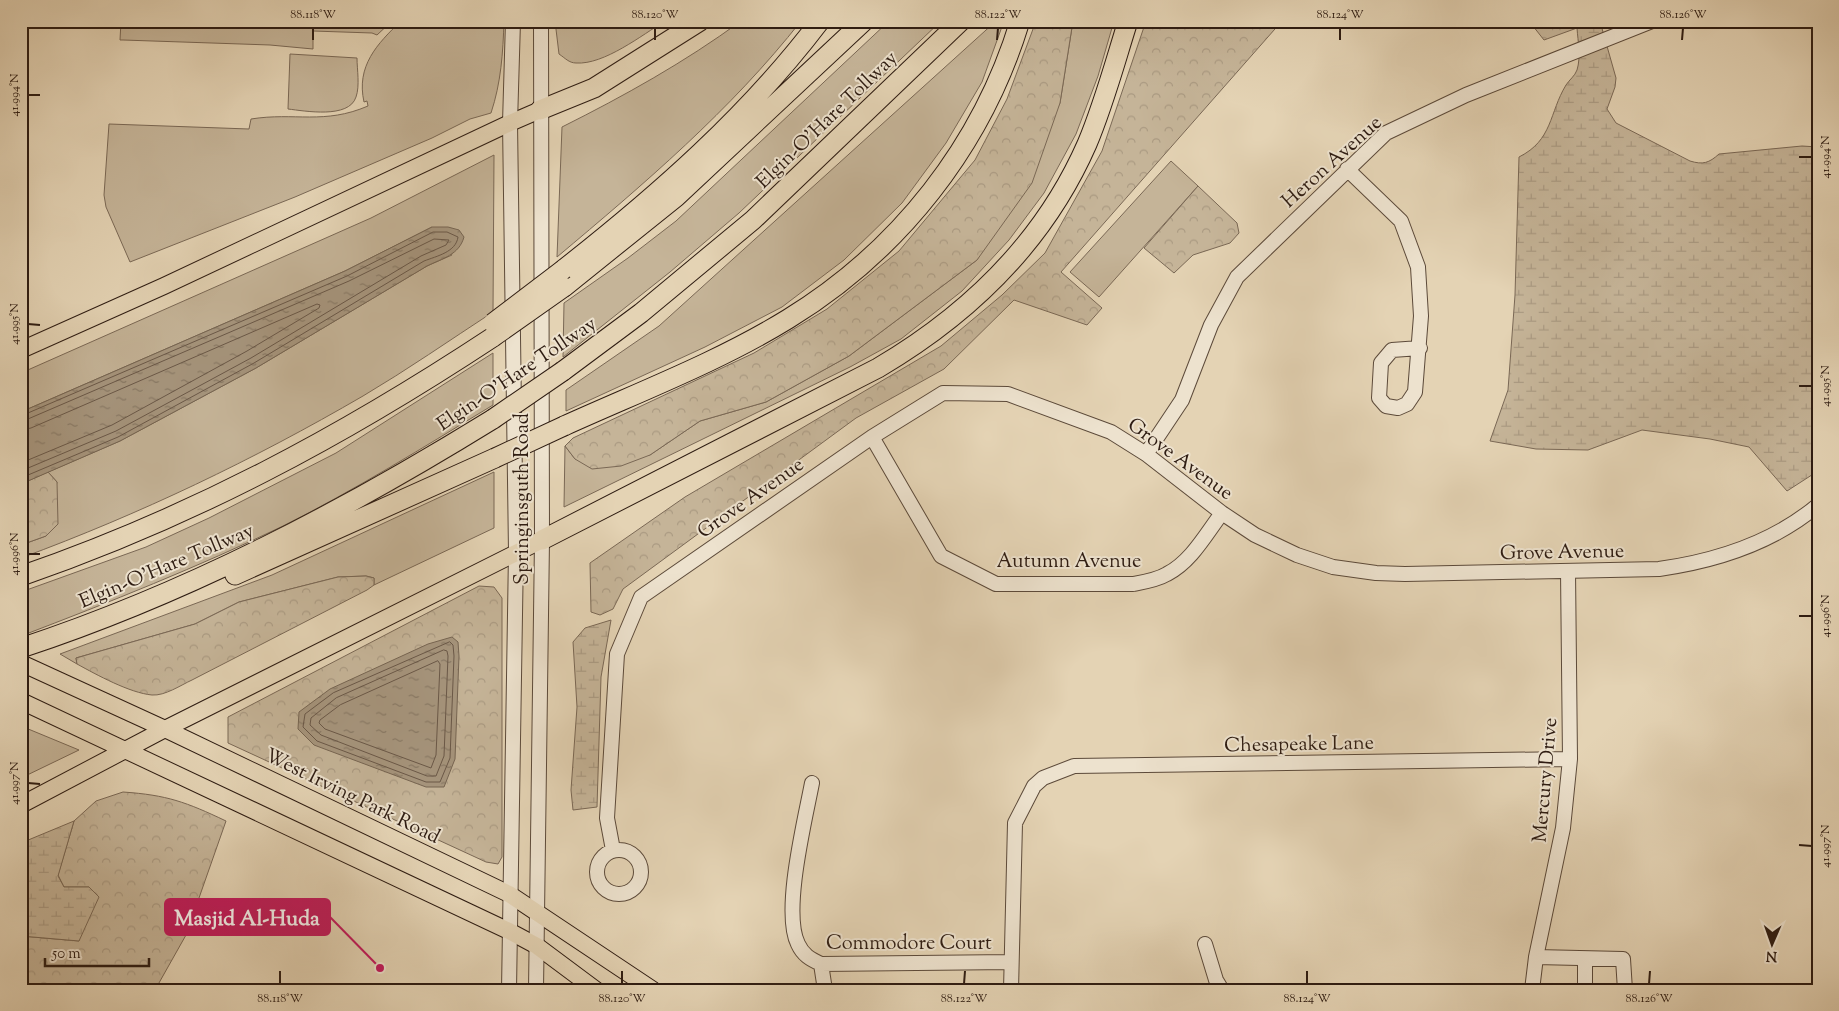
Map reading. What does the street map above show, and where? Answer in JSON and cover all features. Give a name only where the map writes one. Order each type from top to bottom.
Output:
[{"type":"highway","points":[[540,110],[594,88],[700,21]]},
{"type":"highway","points":[[564,278],[613,230],[690,163],[763,91],[820,21]]},
{"type":"highway","name":"Elgin-O'Hare Tollway","points":[[21,576],[169,518],[236,487],[325,441],[427,381],[682,191],[864,21]]},
{"type":"highway","name":"Elgin-O'Hare Tollway","points":[[29,645],[184,585],[273,544],[359,498],[493,419],[563,371],[641,313],[753,220],[961,21]]},
{"type":"highway","points":[[542,540],[878,368],[917,344],[969,304],[1000,275],[1028,241],[1075,169],[1098,114],[1128,21]]},
{"type":"highway","points":[[184,585],[235,575],[723,353],[788,319],[832,289],[880,249],[922,204],[970,137],[1000,77],[1019,24]]},
{"type":"main road","points":[[21,350],[173,282],[540,110]]},
{"type":"main road","points":[[21,805],[165,729],[542,540]]},
{"type":"main road","name":"West Irving Park Road","points":[[21,663],[165,729],[509,894],[652,990]]},
{"type":"main road","points":[[21,701],[509,931],[536,946],[596,990]]},
{"type":"street","name":"Springinsguth Road","points":[[509,990],[509,894],[516,552],[510,123],[513,21]]},
{"type":"street","name":"Springinsguth Road","points":[[536,990],[542,540],[541,21]]},
{"type":"street","name":"Heron Avenue","points":[[1146,454],[1182,400],[1211,325],[1237,277],[1386,133],[1466,95],[1652,21]]},
{"type":"street","points":[[1347,169],[1401,221],[1418,267],[1420,348]]},
{"type":"street","name":"Grove Avenue","points":[[613,850],[607,818],[617,654],[641,597],[872,437],[943,393],[1008,394],[1111,432],[1146,454],[1222,513],[1255,535],[1280,548],[1315,562],[1354,571],[1405,574],[1659,569],[1705,561],[1753,544],[1790,525],[1818,505]]},
{"type":"street","name":"Autumn Avenue","points":[[872,437],[941,556],[996,584],[1133,584],[1157,578],[1166,575],[1188,558],[1222,513]]},
{"type":"street","name":"Mercury Drive","points":[[1532,990],[1536,957],[1563,828],[1570,759],[1568,570]]},
{"type":"street","name":"Chesapeake Lane","points":[[1011,962],[1015,824],[1034,786],[1043,778],[1074,766],[1570,759]]},
{"type":"street","name":"Commodore Court","points":[[812,783],[795,874],[794,918],[797,943],[806,956],[821,964],[1011,962]]},
{"type":"street","points":[[1204,944],[1216,980],[1222,990]]},
{"type":"street","points":[[1536,957],[1623,959],[1625,990]]},
{"type":"street","points":[[1585,959],[1586,990]]},
{"type":"street","points":[[1011,962],[1011,990]]},
{"type":"street","points":[[821,964],[825,990]]},
{"type":"green space","points":[[121,21],[392,21],[377,35],[372,33],[313,31],[313,49],[270,45],[120,40]]},
{"type":"green space","points":[[401,21],[504,21],[501,68],[491,113],[470,119],[432,138],[295,197],[130,262],[106,207],[104,195],[109,124],[249,129],[251,119],[267,117],[323,117],[352,112],[368,106],[367,101],[364,102],[362,89],[366,67],[377,47]]},
{"type":"green space","points":[[555,21],[665,21],[610,54],[587,62],[574,63],[559,54]]},
{"type":"green space","points":[[741,21],[801,21],[774,54],[716,116],[654,174],[557,257],[562,127],[654,78]]},
{"type":"green space","points":[[889,21],[941,21],[739,213],[670,272],[563,357],[564,303],[676,221]]},
{"type":"green space","points":[[996,21],[1004,21],[982,82],[946,143],[902,203],[844,260],[782,307],[705,347],[566,411],[566,390],[659,326]]},
{"type":"green space","points":[[1036,21],[1073,21],[1060,103],[1032,183],[977,260],[849,356],[766,402],[700,421],[650,455],[621,466],[592,469],[575,459],[565,446],[573,438],[754,353],[827,309],[899,251],[975,160],[1007,99]]},
{"type":"green space","points":[[1073,21],[1114,21],[1098,76],[1076,134],[1044,193],[1009,240],[962,291],[901,339],[850,367],[564,507],[565,446],[575,459],[650,455],[700,421],[766,402],[849,356],[977,260],[1060,103]]},
{"type":"green space","points":[[1146,21],[1282,21],[1061,272],[1102,308],[1087,325],[1014,300],[944,369],[856,418],[623,589],[613,609],[600,615],[591,612],[590,563],[685,497],[941,346],[1002,295],[1045,253],[1102,151]]},
{"type":"green space","points":[[1529,21],[1568,21],[1577,28],[1544,40]]},
{"type":"green space","points":[[1568,21],[1608,21],[1601,25],[1616,78],[1615,87],[1607,109],[1616,123],[1690,161],[1706,162],[1719,154],[1802,146],[1818,147],[1818,471],[1787,491],[1749,447],[1710,439],[1642,430],[1588,450],[1536,449],[1490,441],[1508,390],[1515,295],[1519,157],[1538,143],[1544,134],[1560,95],[1577,70],[1579,55],[1577,28]]},
{"type":"green space","points":[[290,54],[357,58],[358,88],[352,104],[336,111],[326,112],[288,109]]},
{"type":"green space","points":[[494,155],[493,312],[379,386],[322,420],[238,464],[153,504],[21,558],[21,545],[46,536],[57,482],[48,472],[120,441],[256,368],[427,266],[452,255],[432,227],[345,271],[21,412],[21,373],[371,218]]},
{"type":"green space","points":[[1171,161],[1198,186],[1099,297],[1070,272]]},
{"type":"green space","points":[[1198,186],[1237,223],[1239,233],[1230,243],[1193,255],[1174,273],[1144,248]]},
{"type":"green space","points":[[493,353],[493,405],[415,452],[336,498],[283,526],[219,556],[154,584],[21,636],[21,592],[146,547],[209,518],[336,453]]},
{"type":"green space","points":[[48,472],[57,482],[58,524],[46,536],[21,545],[21,484]]},
{"type":"green space","points":[[494,472],[494,528],[374,585],[374,578],[366,576],[338,577],[239,602],[195,624],[76,658],[77,664],[60,654],[272,575]]},
{"type":"green space","points":[[366,576],[374,578],[374,585],[367,590],[162,694],[152,695],[134,691],[77,664],[76,658],[195,624],[239,602],[338,577]]},
{"type":"green space","points":[[479,586],[494,587],[502,598],[502,857],[498,864],[486,862],[228,743],[228,717]]},
{"type":"green space","points":[[611,620],[601,677],[597,807],[573,810],[571,790],[577,707],[573,642],[585,628]]},
{"type":"green space","points":[[21,726],[79,750],[21,778]]},
{"type":"green space","points":[[123,792],[176,800],[226,821],[186,935],[155,990],[21,990],[21,936],[79,941],[89,887],[64,887],[58,875],[74,821],[96,801]]},
{"type":"green space","points":[[74,821],[58,876],[64,887],[89,887],[99,897],[79,941],[21,936],[21,843]]},
{"type":"water","points":[[432,227],[448,227],[459,230],[464,237],[462,243],[450,255],[427,266],[256,368],[120,441],[21,484],[21,412],[345,271]]},
{"type":"water","points":[[452,637],[458,642],[459,656],[455,759],[444,787],[426,787],[314,745],[298,729],[299,712],[330,689],[428,644]]},
{"type":"place","name":"Masjid Al-Huda","points":[[380,968]]}]
